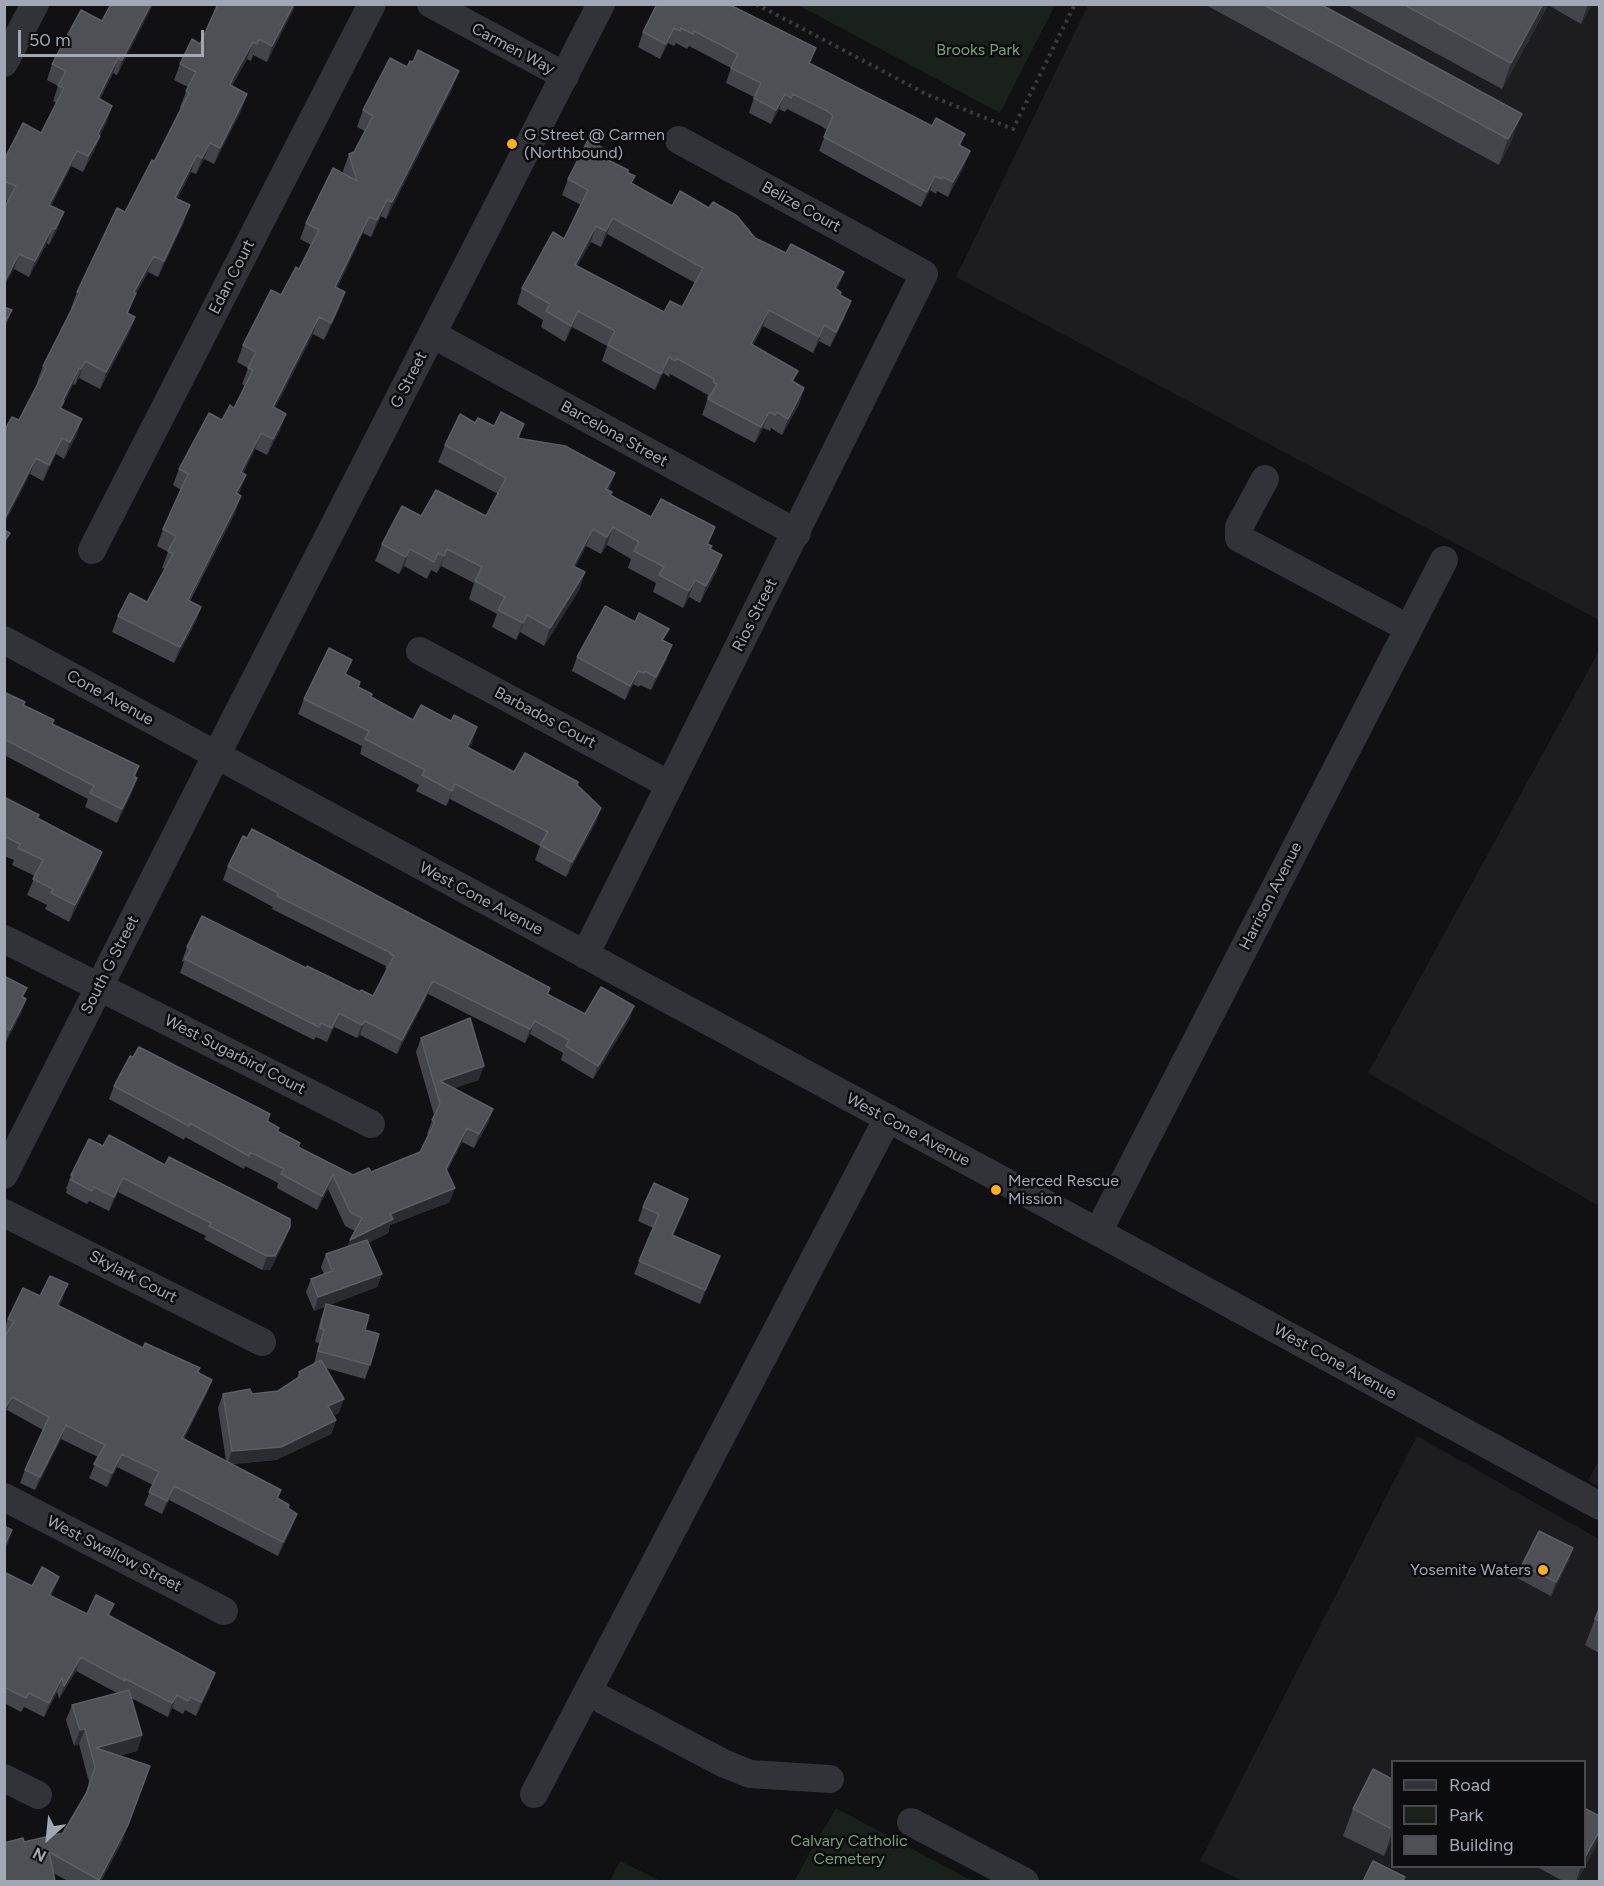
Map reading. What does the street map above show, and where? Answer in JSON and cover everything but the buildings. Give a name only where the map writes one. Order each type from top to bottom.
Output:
[{"type":"street","points":[[4,63],[35,4]]},
{"type":"street","name":"Edan Court","points":[[92,550],[372,4]]},
{"type":"street","name":"Carmen Way","points":[[430,4],[565,76]]},
{"type":"street","name":"G Street","points":[[216,756],[601,4]]},
{"type":"street","name":"Belize Court","points":[[679,140],[924,274]]},
{"type":"street","name":"Rios Street","points":[[585,955],[924,274]]},
{"type":"street","name":"Barcelona Street","points":[[432,334],[797,533]]},
{"type":"street","points":[[1265,479],[1239,527],[1239,538],[1408,628]]},
{"type":"street","name":"Harrison Avenue","points":[[1098,1232],[1444,560]]},
{"type":"street","name":"Cone Avenue","points":[[4,640],[216,756]]},
{"type":"street","name":"Barbados Court","points":[[420,651],[670,785]]},
{"type":"street","name":"West Cone Avenue","points":[[216,756],[888,1118],[1599,1506]]},
{"type":"street","name":"South G Street","points":[[4,1175],[216,756]]},
{"type":"street","name":"West Sugarbird Court","points":[[4,939],[371,1124]]},
{"type":"street","points":[[534,1794],[888,1118]]},
{"type":"street","name":"Skylark Court","points":[[4,1213],[262,1342]]},
{"type":"street","name":"West Swallow Street","points":[[4,1497],[224,1611]]},
{"type":"street","points":[[588,1692],[723,1763],[750,1774],[830,1779]]},
{"type":"street","points":[[4,1778],[38,1795]]},
{"type":"street","points":[[911,1822],[1025,1881]]},
{"type":"path","points":[[756,4],[928,95],[1013,129],[1075,4]]},
{"type":"shaded area","points":[[1088,5],[1599,5],[1599,620],[956,277]]},
{"type":"shaded area","points":[[1599,651],[1599,1206],[1368,1073]]},
{"type":"shaded area","points":[[1417,1436],[1599,1539],[1599,1881],[1243,1881],[1200,1861]]},
{"type":"shaded area","points":[[1599,1460],[1599,1487],[1588,1481]]},
{"type":"green space","name":"Brooks Park","points":[[798,5],[1055,5],[1000,113]]},
{"type":"green space","name":"Calvary Catholic Cemetery","points":[[836,1808],[972,1881],[794,1881]]},
{"type":"green space","points":[[620,1861],[661,1881],[610,1881]]},
{"type":"place","name":"G Street @ Carmen (Northbound)","points":[[512,144]]},
{"type":"place","name":"Merced Rescue Mission","points":[[996,1190]]},
{"type":"place","name":"Yosemite Waters","points":[[1543,1570]]}]
